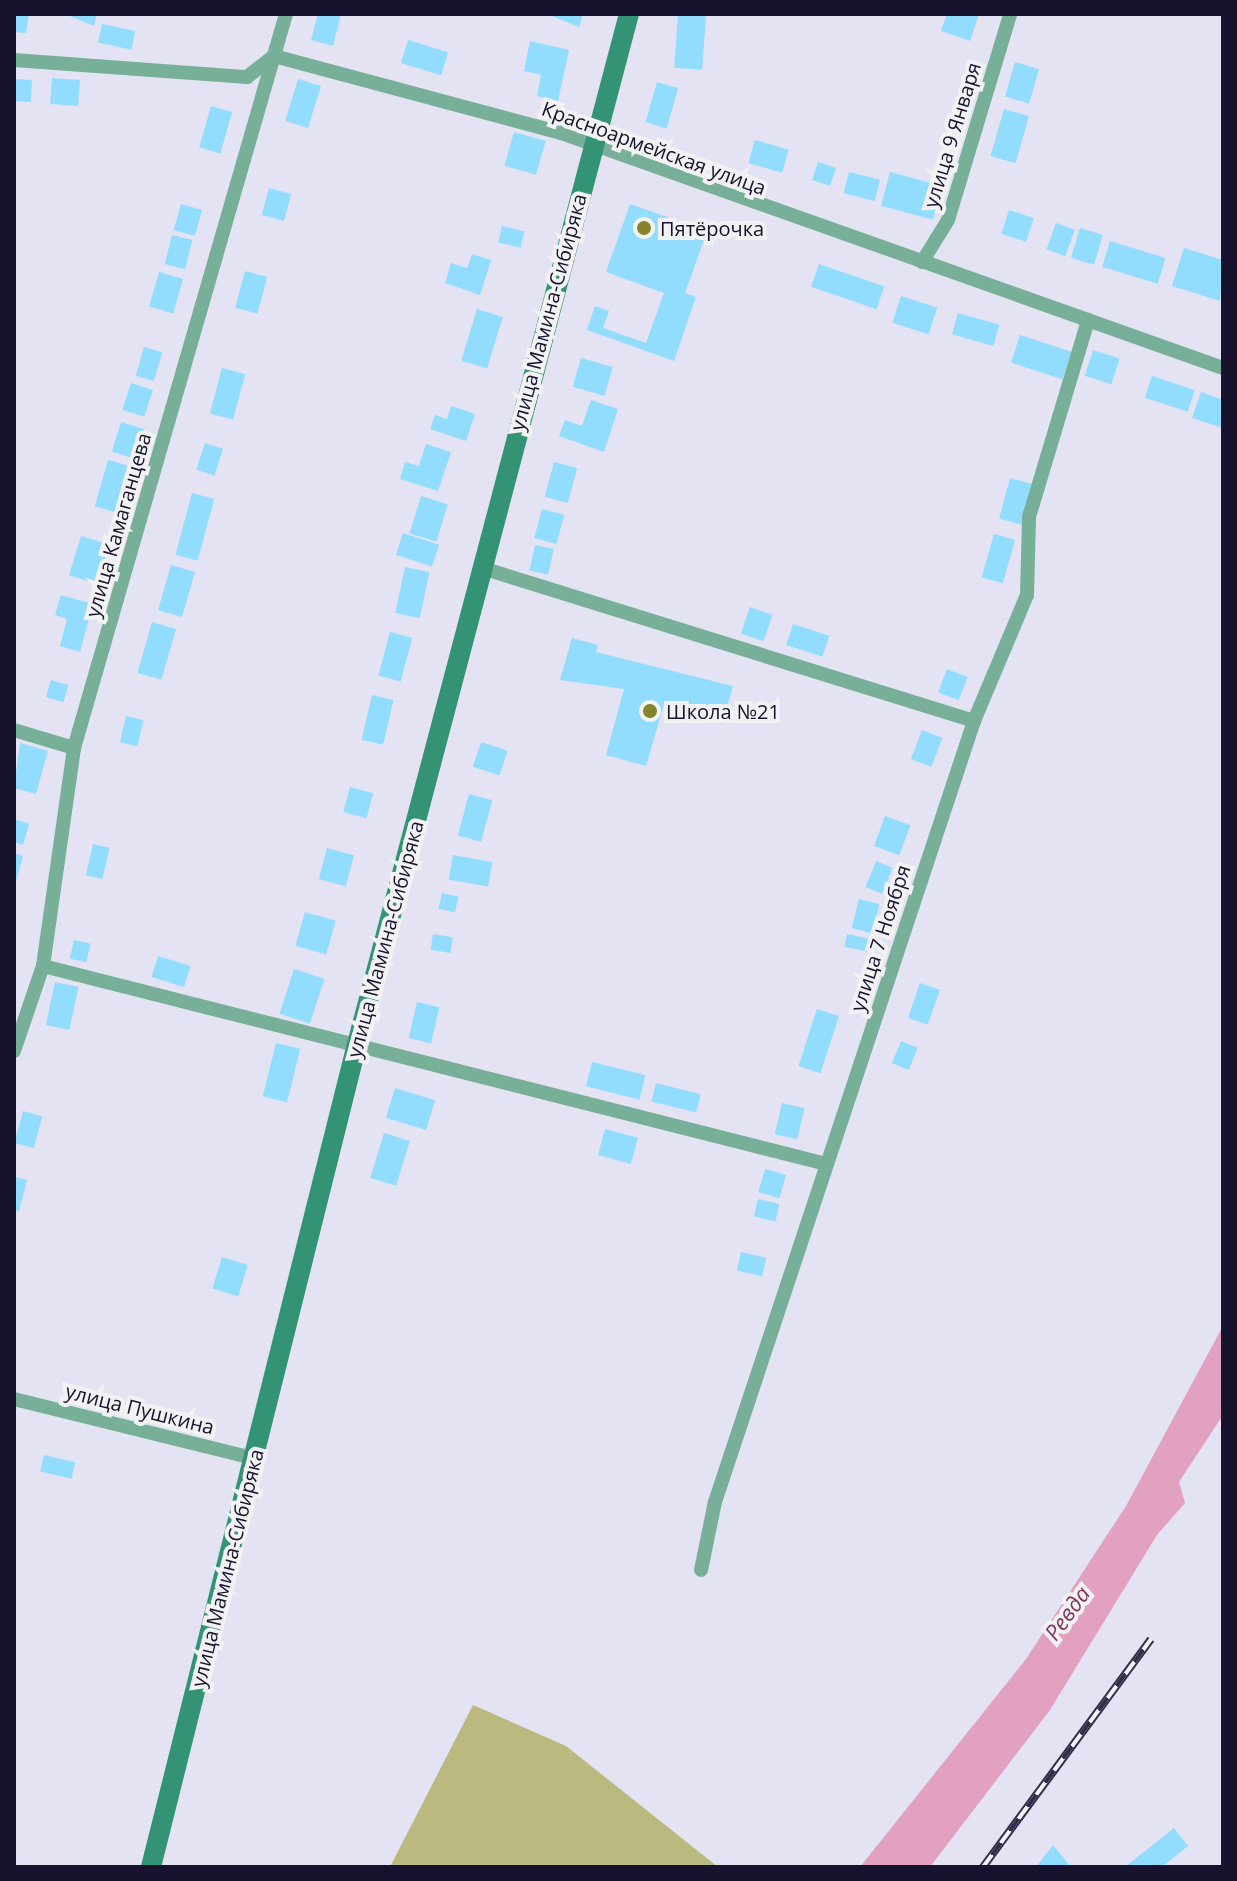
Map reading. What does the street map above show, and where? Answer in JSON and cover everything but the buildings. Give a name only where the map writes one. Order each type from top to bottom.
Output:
[{"type":"street","name":"улица Камаганцева","points":[[14,1051],[43,966],[74,748],[286,14]]},
{"type":"street","name":"улица Мамина-Сибиряка","points":[[151,1867],[256,1459],[357,1044],[591,148],[629,14]]},
{"type":"street","name":"улица 9 Января","points":[[922,262],[948,220],[1010,14]]},
{"type":"street","points":[[14,60],[247,77],[274,56]]},
{"type":"street","name":"Красноармейская улица","points":[[274,56],[561,133],[591,148],[1223,368]]},
{"type":"street","name":"улица 7 Ноября","points":[[701,1570],[715,1502],[974,721],[1027,595],[1029,517],[1088,320]]},
{"type":"street","points":[[482,568],[974,721]]},
{"type":"street","points":[[14,730],[74,748]]},
{"type":"street","points":[[43,966],[826,1164]]},
{"type":"street","name":"улица Пушкина","points":[[14,1399],[256,1459]]},
{"type":"green space","points":[[473,1705],[566,1746],[718,1867],[390,1867]]},
{"type":"water","name":"Ревда","points":[[1223,1326],[1223,1415],[1179,1482],[1185,1503],[1157,1535],[1050,1710],[930,1867],[860,1867],[1026,1659],[1126,1506]]},
{"type":"railway","points":[[983,1867],[1151,1639]]},
{"type":"place","name":"Пятёрочка","points":[[644,228]]},
{"type":"place","name":"Школа №21","points":[[650,711]]}]
